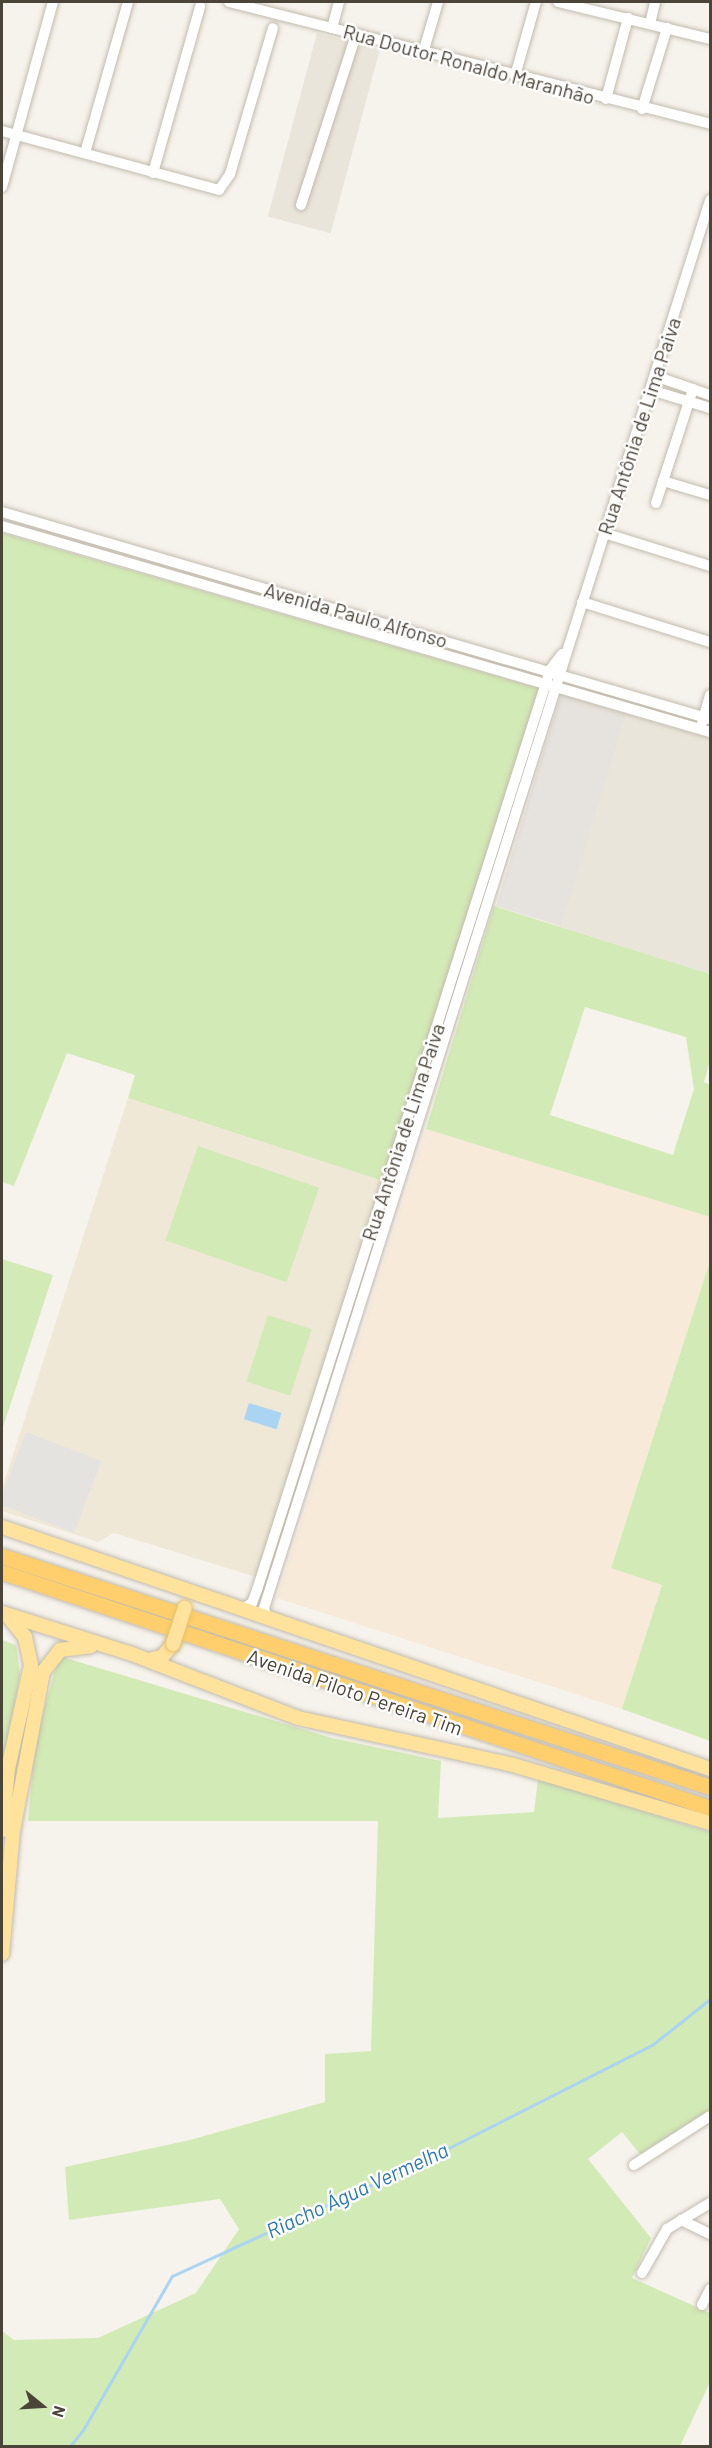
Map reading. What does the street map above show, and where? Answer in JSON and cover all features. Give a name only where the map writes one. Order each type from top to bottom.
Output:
[{"type":"highway","name":"Avenida Piloto Pereira Tim","points":[[2,1556],[711,1787]]},
{"type":"highway","name":"Avenida Piloto Pereira Tim","points":[[2,1572],[711,1808]]},
{"type":"main road","points":[[2,1527],[711,1769]]},
{"type":"main road","points":[[148,1660],[162,1657],[173,1644],[185,1608],[185,1596],[174,1587]]},
{"type":"main road","points":[[4,1614],[148,1660],[298,1718],[513,1765],[711,1823]]},
{"type":"main road","points":[[2,1830],[8,1769],[32,1665],[27,1641],[4,1614]]},
{"type":"main road","points":[[2,1954],[13,1831],[43,1672],[60,1650],[107,1646]]},
{"type":"street","points":[[2,187],[53,2]]},
{"type":"street","points":[[85,153],[128,2]]},
{"type":"street","name":"Rua Doutor Ronaldo Maranhão","points":[[236,2],[423,53],[642,109],[711,124]]},
{"type":"street","points":[[332,28],[339,2]]},
{"type":"street","points":[[423,53],[438,2]]},
{"type":"street","points":[[515,76],[536,2]]},
{"type":"street","points":[[558,2],[581,4],[711,39]]},
{"type":"street","points":[[650,24],[656,2]]},
{"type":"street","points":[[153,173],[201,7]]},
{"type":"street","points":[[606,99],[628,18]]},
{"type":"street","points":[[2,131],[215,190],[224,188],[273,28]]},
{"type":"street","points":[[642,109],[667,28]]},
{"type":"street","points":[[301,206],[356,35]]},
{"type":"street","name":"Rua Antônia de Lima Paiva","points":[[267,1618],[264,1608],[298,1508],[555,672],[582,602],[710,206]]},
{"type":"street","points":[[655,376],[711,395]]},
{"type":"street","points":[[656,503],[693,389]]},
{"type":"street","points":[[651,390],[710,405]]},
{"type":"street","points":[[663,481],[711,495]]},
{"type":"street","name":"Avenida Paulo Alfonso","points":[[2,512],[707,718]]},
{"type":"street","name":"Avenida Paulo Alfonso","points":[[2,526],[705,730]]},
{"type":"street","points":[[604,533],[711,566]]},
{"type":"street","points":[[293,610],[296,597]]},
{"type":"street","points":[[582,602],[711,642]]},
{"type":"street","name":"Rua Antônia de Lima Paiva","points":[[240,1610],[254,1600],[322,1383],[551,685]]},
{"type":"street","points":[[630,708],[634,695]]},
{"type":"street","points":[[705,730],[711,695]]},
{"type":"street","points":[[322,1383],[335,1388]]},
{"type":"street","points":[[284,1504],[298,1508]]},
{"type":"street","points":[[634,2165],[711,2116]]},
{"type":"street","points":[[642,2273],[662,2236],[681,2220],[711,2203]]},
{"type":"street","points":[[681,2220],[711,2234]]},
{"type":"street","points":[[702,2305],[711,2289]]},
{"type":"shaded area","points":[[317,33],[380,50],[331,233],[268,217]]},
{"type":"shaded area","points":[[561,694],[626,714],[561,926],[496,906]]},
{"type":"shaded area","points":[[626,714],[710,738],[710,974],[557,926]]},
{"type":"shaded area","points":[[128,1098],[383,1181],[256,1577],[114,1533],[98,1542],[2,1511],[2,1489]]},
{"type":"shaded area","points":[[426,1129],[710,1217],[710,1261],[611,1567],[662,1584],[622,1709],[277,1598]]},
{"type":"shaded area","points":[[26,1432],[102,1461],[74,1533],[2,1505],[2,1495]]},
{"type":"green space","points":[[2,533],[541,689],[383,1181],[128,1098],[135,1075],[67,1053],[14,1186],[2,1182]]},
{"type":"green space","points":[[494,906],[710,974],[710,1061],[704,1082],[710,1085],[710,1217],[426,1129]],"holes":[[[585,1007],[686,1037],[694,1089],[673,1155],[550,1115]]]},
{"type":"green space","points":[[198,1146],[319,1188],[286,1282],[165,1241]]},
{"type":"green space","points":[[2,1259],[53,1275],[2,1430]]},
{"type":"green space","points":[[710,1261],[710,1741],[622,1709],[662,1585],[611,1568]]},
{"type":"green space","points":[[268,1315],[312,1329],[290,1396],[246,1382]]},
{"type":"green space","points":[[2,1640],[16,1645],[20,1674],[2,1771]]},
{"type":"green space","points":[[59,1656],[332,1738],[441,1761],[438,1818],[534,1812],[538,1779],[710,1832],[710,2110],[640,2154],[622,2132],[588,2159],[651,2238],[632,2278],[710,2313],[710,2382],[680,2446],[2,2446],[2,2331],[14,2340],[98,2338],[196,2293],[239,2229],[220,2199],[69,2220],[65,2167],[190,2140],[325,2102],[325,2054],[371,2051],[378,1821],[28,1821],[35,1742]]},
{"type":"water","points":[[249,1403],[282,1413],[277,1429],[244,1419]]},
{"type":"waterway","name":"Riacho Água Vermelha","points":[[70,2446],[83,2430],[172,2276],[427,2159],[652,2045],[710,1999]]}]
